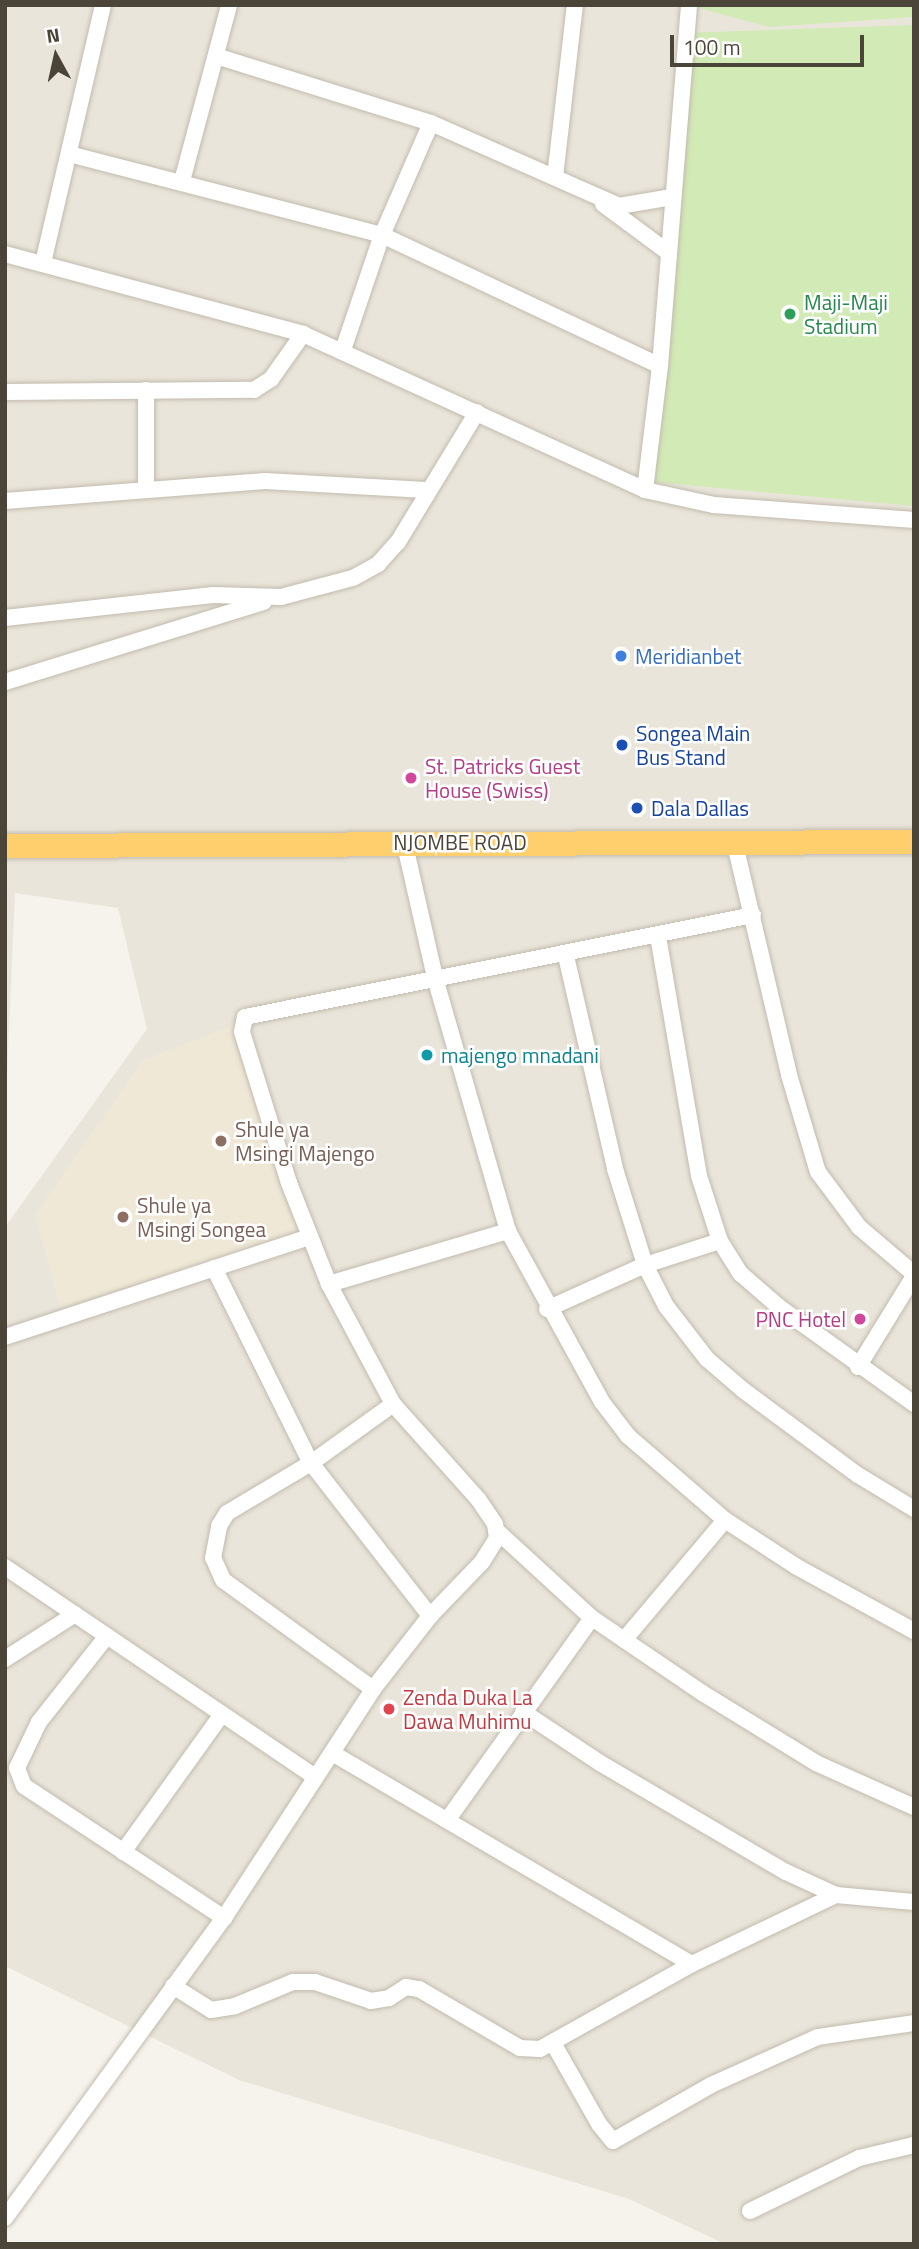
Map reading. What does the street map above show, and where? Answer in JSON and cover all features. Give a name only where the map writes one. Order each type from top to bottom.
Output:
[{"type":"highway","name":"NJOMBE ROAD","points":[[5,846],[404,841],[914,842]]},
{"type":"street","points":[[43,263],[103,5]]},
{"type":"street","points":[[182,181],[229,5]]},
{"type":"street","points":[[555,177],[575,5]]},
{"type":"street","points":[[645,491],[660,366],[689,5]]},
{"type":"street","points":[[216,56],[431,123],[555,177],[595,198],[668,253]]},
{"type":"street","points":[[343,350],[382,235],[431,123]]},
{"type":"street","points":[[69,154],[182,181],[382,235],[660,366]]},
{"type":"street","points":[[595,198],[636,206],[672,197]]},
{"type":"street","points":[[5,254],[303,334],[343,350],[645,491],[714,505],[914,520]]},
{"type":"street","points":[[5,392],[254,390],[271,379],[303,334]]},
{"type":"street","points":[[146,390],[146,487]]},
{"type":"street","points":[[5,682],[281,597],[353,578],[378,564],[398,542],[426,490],[477,412]]},
{"type":"street","points":[[5,501],[146,487],[265,481],[426,490]]},
{"type":"street","points":[[5,618],[213,595],[281,597]]},
{"type":"street","points":[[734,840],[803,1128],[818,1172],[859,1227],[914,1275],[858,1367]]},
{"type":"street","points":[[404,841],[435,978],[508,1231],[547,1309],[602,1402],[628,1436],[725,1520],[797,1567],[914,1630]]},
{"type":"street","points":[[753,915],[566,956],[249,1014],[242,1023],[285,1171],[330,1284],[393,1404],[478,1499],[497,1531],[593,1618],[624,1640],[816,1763],[914,1807]]},
{"type":"street","points":[[658,936],[699,1176],[720,1241],[741,1274],[858,1367],[914,1404]]},
{"type":"street","points":[[566,956],[615,1169],[645,1265],[666,1306],[707,1359],[796,1430],[914,1509]]},
{"type":"street","points":[[330,1284],[508,1231]]},
{"type":"street","points":[[5,1337],[310,1237]]},
{"type":"street","points":[[547,1309],[645,1265],[720,1241]]},
{"type":"street","points":[[214,1268],[312,1463],[430,1616]]},
{"type":"street","points":[[373,1689],[223,1580],[213,1558],[219,1526],[227,1513],[312,1463],[393,1404]]},
{"type":"street","points":[[624,1640],[725,1520]]},
{"type":"street","points":[[5,2218],[224,1918],[373,1689],[430,1616],[494,1547],[497,1531]]},
{"type":"street","points":[[5,1567],[315,1777]]},
{"type":"street","points":[[5,1659],[75,1614]]},
{"type":"street","points":[[448,1819],[593,1618]]},
{"type":"street","points":[[107,1636],[39,1722],[17,1768],[24,1786],[224,1918]]},
{"type":"street","points":[[523,1712],[724,1839],[836,1895],[914,1902]]},
{"type":"street","points":[[123,1852],[222,1714]]},
{"type":"street","points":[[332,1753],[692,1964]]},
{"type":"street","points":[[173,1986],[211,2010],[234,2006],[293,1982],[315,1982],[370,2001],[389,1998],[406,1987],[419,1989],[520,2048],[540,2049],[692,1964],[836,1895]]},
{"type":"street","points":[[553,2043],[599,2124],[613,2141],[711,2085],[818,2037],[914,2023]]},
{"type":"street","points":[[750,2211],[859,2158],[914,2145]]},
{"type":"shaded area","points":[[5,5],[914,5],[914,2244],[725,2244],[629,2199],[239,2080],[5,1966],[5,1227],[147,1029],[118,908],[15,893],[5,1119]]},
{"type":"shaded area","points":[[239,1023],[299,1234],[60,1307],[35,1215],[143,1060]]},
{"type":"green space","points":[[688,5],[914,5],[914,17],[769,27]]},
{"type":"green space","name":"Maji-Maji Stadium","points":[[914,25],[914,506],[654,482],[680,33]]},
{"type":"place","name":"Maji-Maji Stadium","points":[[790,314]]},
{"type":"place","name":"Meridianbet","points":[[621,656]]},
{"type":"place","name":"Songea Main Bus Stand","points":[[622,745]]},
{"type":"place","name":"St. Patricks Guest House (Swiss)","points":[[411,778]]},
{"type":"place","name":"Dala Dallas","points":[[637,808]]},
{"type":"place","name":"majengo mnadani","points":[[427,1055]]},
{"type":"place","name":"Shule ya Msingi Majengo","points":[[221,1141]]},
{"type":"place","name":"Shule ya Msingi Songea","points":[[123,1217]]},
{"type":"place","name":"PNC Hotel","points":[[860,1319]]},
{"type":"place","name":"Zenda Duka La Dawa Muhimu","points":[[389,1709]]}]
